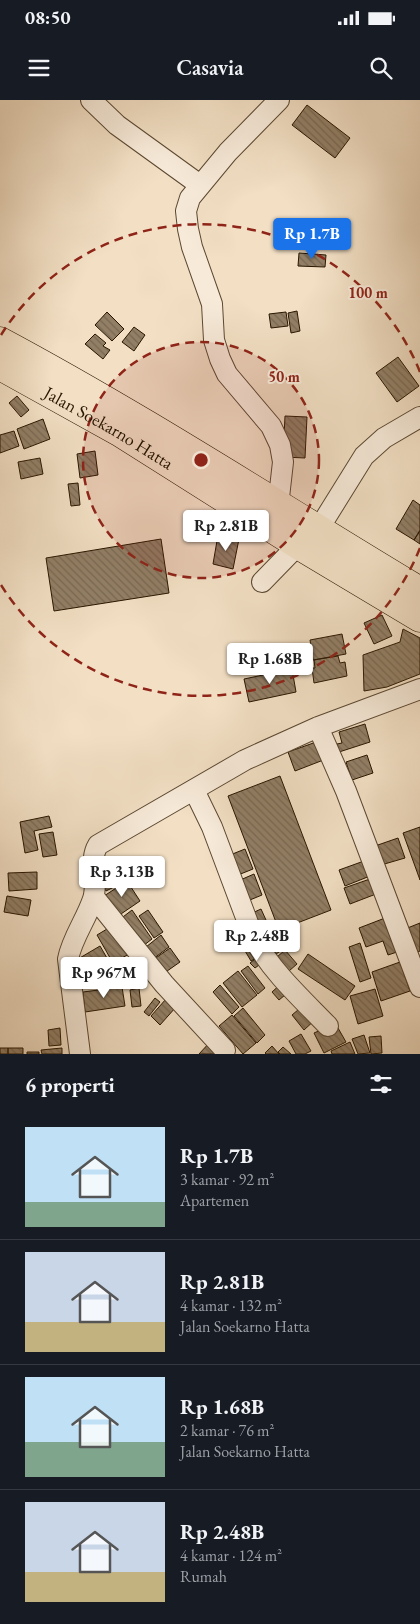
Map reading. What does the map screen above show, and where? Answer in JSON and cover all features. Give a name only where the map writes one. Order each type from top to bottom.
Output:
[{"type":"highway","name":"Jalan Soekarno Hatta","points":[[0,341],[129,413],[278,506],[308,537],[420,618]]},
{"type":"highway","name":"Jalan Soekarno Hatta","points":[[0,366],[308,537],[420,591]]},
{"type":"street","points":[[91,100],[117,125],[200,185]]},
{"type":"street","points":[[278,506],[283,462],[277,436],[271,426],[227,374],[216,350],[212,304],[192,247],[186,219],[188,203],[200,185],[228,152],[279,100]]},
{"type":"street","points":[[262,582],[308,537],[364,456],[384,438],[420,417]]},
{"type":"street","points":[[80,1054],[68,960],[70,948],[94,897],[94,857],[98,845],[245,760],[318,728],[420,689]]},
{"type":"street","points":[[318,728],[346,791],[420,987]]},
{"type":"street","points":[[194,790],[212,827],[254,939],[260,950],[290,986],[328,1026]]},
{"type":"street","points":[[94,897],[164,984],[225,1050]]},
{"type":"building","points":[[307,105],[350,138],[335,158],[292,125]]},
{"type":"building","points":[[299,253],[326,255],[325,267],[298,266]]},
{"type":"building","points":[[297,311],[300,331],[291,333],[288,313]]},
{"type":"building","points":[[107,312],[124,329],[112,341],[95,325]]},
{"type":"building","points":[[286,312],[288,326],[271,328],[269,314]]},
{"type":"building","points":[[134,327],[145,335],[134,351],[122,342]]},
{"type":"building","points":[[95,334],[106,343],[103,346],[110,350],[103,359],[85,344]]},
{"type":"building","points":[[398,357],[419,386],[397,402],[376,373]]},
{"type":"building","points":[[17,396],[29,410],[21,417],[9,403]]},
{"type":"building","points":[[285,416],[307,417],[305,458],[283,457]]},
{"type":"building","points":[[43,419],[50,439],[24,449],[17,429]]},
{"type":"building","points":[[14,431],[19,446],[0,453],[0,435]]},
{"type":"building","points":[[95,451],[98,475],[80,478],[77,454]]},
{"type":"building","points":[[40,458],[43,474],[21,479],[18,462]]},
{"type":"building","points":[[78,483],[80,505],[71,506],[68,484]]},
{"type":"building","points":[[413,500],[420,505],[420,530],[414,540],[396,529]]},
{"type":"building","points":[[420,531],[420,544],[414,540]]},
{"type":"building","points":[[218,535],[239,539],[233,569],[213,564]]},
{"type":"building","points":[[161,539],[169,593],[54,611],[46,558]]},
{"type":"building","points":[[382,615],[392,636],[374,644],[364,623]]},
{"type":"building","points":[[403,629],[420,638],[420,674],[387,687],[364,691],[363,655],[400,642]]},
{"type":"building","points":[[342,634],[346,654],[313,660],[310,640]]},
{"type":"building","points":[[338,656],[340,663],[345,662],[347,676],[314,683],[312,668],[315,668],[314,660]]},
{"type":"building","points":[[292,669],[296,692],[249,702],[244,679]]},
{"type":"building","points":[[365,724],[370,742],[339,752],[337,744],[342,743],[339,732]]},
{"type":"building","points":[[319,741],[326,759],[295,771],[288,752]]},
{"type":"building","points":[[367,755],[373,773],[352,780],[346,762]]},
{"type":"building","points":[[280,776],[331,910],[279,930],[228,796]]},
{"type":"building","points":[[49,816],[52,827],[34,831],[38,850],[25,853],[20,822]]},
{"type":"building","points":[[420,827],[420,880],[403,833]]},
{"type":"building","points":[[53,832],[57,855],[43,857],[39,834]]},
{"type":"building","points":[[398,838],[405,858],[381,865],[375,846]]},
{"type":"building","points":[[245,849],[253,869],[238,875],[230,855]]},
{"type":"building","points":[[364,861],[370,876],[345,886],[339,870]]},
{"type":"building","points":[[112,868],[120,884],[106,891],[98,876]]},
{"type":"building","points":[[37,872],[37,889],[9,891],[8,873]]},
{"type":"building","points":[[254,874],[262,895],[245,902],[238,881]]},
{"type":"building","points":[[370,879],[376,894],[350,904],[344,888]]},
{"type":"building","points":[[127,881],[140,901],[118,916],[104,896]]},
{"type":"building","points":[[7,896],[31,900],[28,916],[4,912]]},
{"type":"building","points":[[261,909],[271,931],[260,936],[250,914]]},
{"type":"building","points":[[132,910],[152,939],[139,949],[119,920]]},
{"type":"building","points":[[148,910],[163,932],[154,938],[139,916]]},
{"type":"building","points":[[385,918],[397,952],[388,955],[383,941],[366,947],[359,928]]},
{"type":"building","points":[[420,923],[420,951],[413,954],[405,929]]},
{"type":"building","points":[[112,926],[129,954],[113,963],[97,935]]},
{"type":"building","points":[[274,930],[277,936],[268,941],[265,935]]},
{"type":"building","points":[[161,935],[169,947],[149,962],[141,951]]},
{"type":"building","points":[[246,935],[258,957],[251,961],[238,939]]},
{"type":"building","points":[[278,938],[285,948],[276,954],[269,944]]},
{"type":"building","points":[[360,943],[371,978],[360,982],[349,947]]},
{"type":"building","points":[[100,946],[107,958],[85,970],[78,959]]},
{"type":"building","points":[[170,948],[180,962],[160,976],[150,962]]},
{"type":"building","points":[[285,950],[297,964],[289,971],[277,957]]},
{"type":"building","points":[[308,954],[355,986],[345,1000],[298,969]]},
{"type":"building","points":[[259,956],[263,962],[255,968],[250,963]]},
{"type":"building","points":[[400,962],[410,991],[381,1001],[372,972]]},
{"type":"building","points":[[248,966],[265,988],[258,994],[241,971]]},
{"type":"building","points":[[238,971],[257,995],[242,1007],[223,983]]},
{"type":"building","points":[[284,981],[291,990],[279,1000],[272,992]]},
{"type":"building","points":[[220,985],[239,1007],[232,1014],[213,992]]},
{"type":"building","points":[[122,987],[125,1006],[85,1012],[83,992]]},
{"type":"building","points":[[139,988],[141,1006],[132,1007],[130,990]]},
{"type":"building","points":[[375,989],[383,1016],[358,1024],[350,996]]},
{"type":"building","points":[[155,998],[160,1002],[149,1016],[144,1012]]},
{"type":"building","points":[[166,999],[176,1007],[160,1025],[151,1016]]},
{"type":"building","points":[[305,1004],[317,1018],[304,1030],[292,1015]]},
{"type":"building","points":[[243,1008],[265,1035],[257,1043],[234,1016]]},
{"type":"building","points":[[232,1015],[256,1043],[243,1054],[219,1026]]},
{"type":"building","points":[[60,1028],[61,1045],[49,1046],[48,1030]]},
{"type":"building","points":[[338,1028],[346,1042],[324,1053],[314,1033],[323,1029],[326,1034]]},
{"type":"building","points":[[301,1034],[311,1051],[305,1054],[296,1054],[289,1041]]},
{"type":"building","points":[[364,1035],[370,1053],[358,1054],[352,1039]]},
{"type":"building","points":[[381,1036],[382,1053],[371,1054],[369,1037]]},
{"type":"building","points":[[211,1041],[224,1054],[199,1054]]},
{"type":"building","points":[[350,1042],[355,1054],[332,1054],[331,1051]]},
{"type":"building","points":[[272,1046],[279,1054],[265,1053]]},
{"type":"building","points":[[283,1047],[291,1054],[280,1054],[278,1052]]},
{"type":"building","points":[[0,1048],[8,1048],[8,1054],[0,1054]]},
{"type":"building","points":[[8,1048],[23,1048],[23,1054],[8,1054]]},
{"type":"building","points":[[62,1048],[62,1054],[42,1054],[41,1050]]},
{"type":"building","points":[[27,1052],[39,1052],[39,1054],[27,1054]]}]
